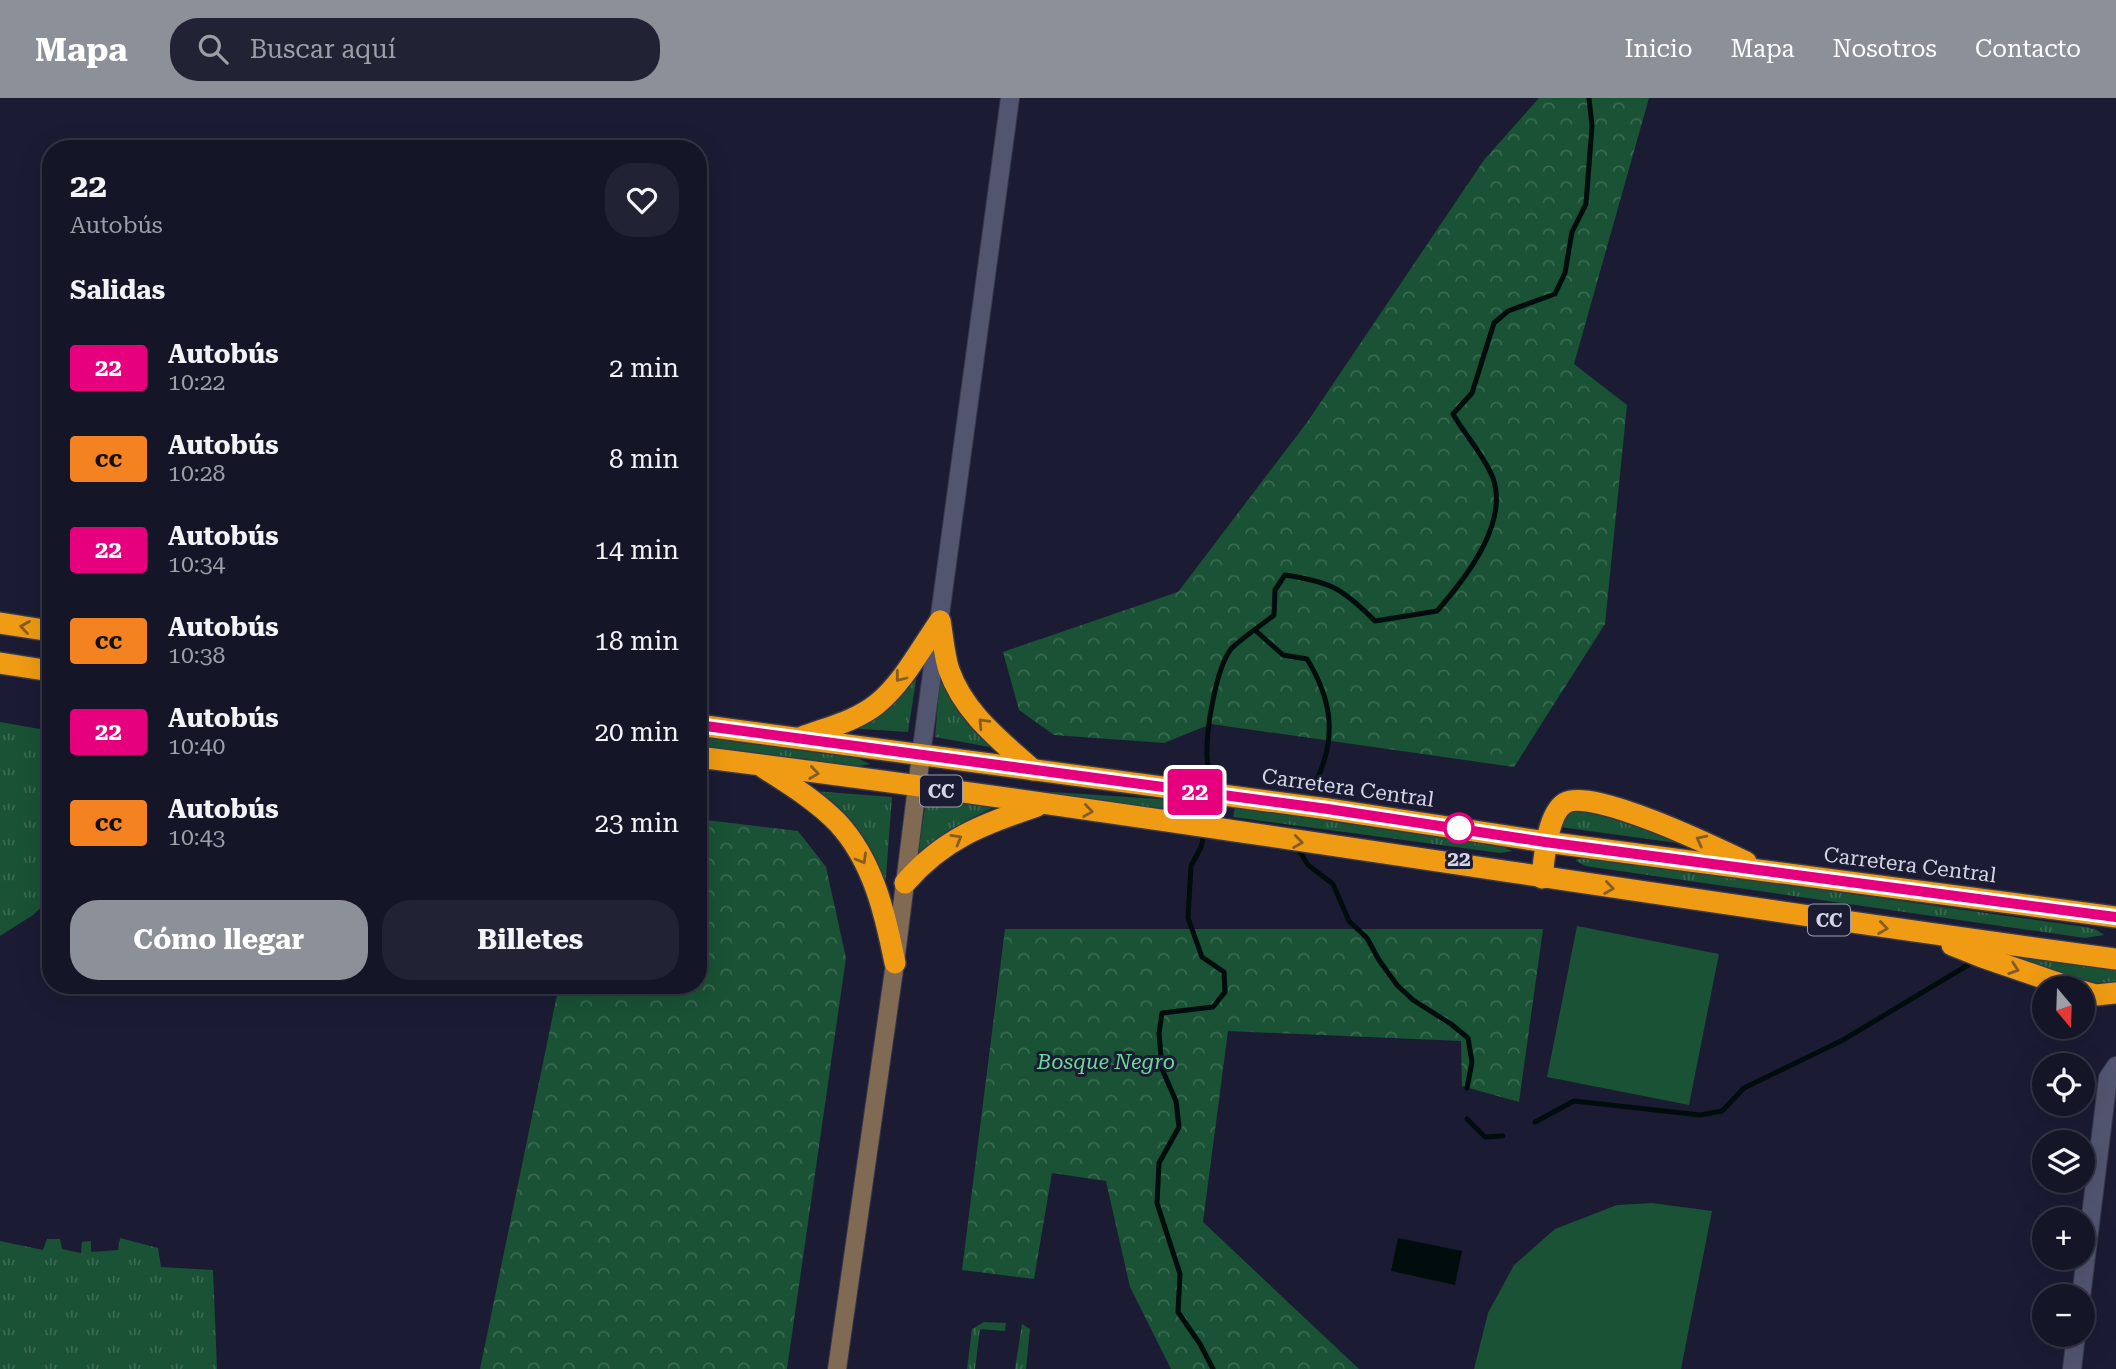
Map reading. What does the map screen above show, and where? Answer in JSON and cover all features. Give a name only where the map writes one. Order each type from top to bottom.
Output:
[{"type":"highway","points":[[797,739],[844,722],[876,705],[900,678],[940,621]]},
{"type":"highway","points":[[940,621],[948,668],[962,699],[983,725],[1033,770]]},
{"type":"highway","points":[[0,624],[42,630]]},
{"type":"highway","points":[[0,663],[42,670]]},
{"type":"highway","name":"Carretera Central","points":[[707,726],[1236,797],[1545,842],[2116,917]]},
{"type":"highway","name":"CC","points":[[707,758],[2116,959]]},
{"type":"highway","points":[[759,765],[803,793],[838,823],[865,861],[884,911],[895,962]]},
{"type":"highway","points":[[1542,878],[1545,842],[1558,809],[1565,802],[1583,799],[1686,832],[1762,870]]},
{"type":"highway","points":[[905,883],[925,860],[955,838],[1042,804]]},
{"type":"highway","points":[[1928,934],[2037,976]]},
{"type":"highway","points":[[2095,995],[2116,993]]},
{"type":"street","points":[[837,1369],[919,788],[921,755],[1010,98]]},
{"type":"street","points":[[2083,1284],[2108,1078],[2116,1066]]},
{"type":"street","points":[[2072,1369],[2075,1347]]},
{"type":"green space","points":[[1539,98],[1649,98],[1574,364],[1627,405],[1605,624],[1514,767],[1211,724],[1164,743],[1054,735],[1019,710],[1003,652],[1178,592],[1308,421],[1484,160]]},
{"type":"green space","points":[[941,666],[995,748],[935,737]]},
{"type":"green space","points":[[917,674],[908,732],[846,728]]},
{"type":"green space","points":[[0,722],[42,729],[42,906],[0,936]]},
{"type":"green space","points":[[707,737],[855,757],[870,764],[854,767],[707,747]]},
{"type":"green space","points":[[939,779],[1037,791],[1174,800],[1173,810]]},
{"type":"green space","points":[[814,791],[892,797],[885,889]]},
{"type":"green space","points":[[926,800],[994,807],[964,822],[918,854]]},
{"type":"green space","points":[[1235,807],[1501,846],[1512,851],[1500,853],[1233,817]]},
{"type":"green space","points":[[1582,809],[1692,845],[1560,827],[1567,812]]},
{"type":"green space","points":[[707,820],[798,831],[826,867],[846,958],[787,1369],[480,1369],[557,994],[707,994]]},
{"type":"green space","points":[[1587,857],[2086,927],[2104,935],[2085,938],[1585,866],[1575,860]]},
{"type":"green space","points":[[1577,926],[1719,954],[1689,1105],[1547,1077]]},
{"type":"green space","name":"Bosque Negro","points":[[1005,929],[1543,929],[1519,1102],[1462,1086],[1461,1041],[1228,1031],[1203,1222],[1359,1369],[1171,1369],[1130,1287],[1106,1181],[1052,1173],[1034,1279],[962,1270]]},
{"type":"green space","points":[[1990,952],[2116,966],[2116,985],[2099,988],[2095,987],[2095,976],[2063,976]]},
{"type":"green space","points":[[1652,1203],[1712,1211],[1681,1369],[1474,1369],[1488,1313],[1514,1265],[1555,1229],[1617,1205]]},
{"type":"green space","points":[[120,1238],[158,1248],[161,1267],[213,1270],[217,1369],[0,1369],[0,1241],[43,1250],[47,1239],[60,1239],[62,1249],[81,1253],[82,1242],[91,1241],[91,1252],[118,1250]]},
{"type":"green space","points":[[984,1322],[1006,1323],[1005,1331],[980,1329],[975,1369],[967,1369],[972,1329]]},
{"type":"green space","points":[[1022,1324],[1030,1329],[1026,1369],[1015,1369]]},
{"type":"shaded area","points":[[1398,1238],[1462,1251],[1455,1285],[1391,1271]]},
{"type":"waterway","points":[[1212,788],[1207,744],[1210,715],[1221,670],[1231,649],[1274,615],[1275,590],[1285,575],[1314,580],[1335,588],[1375,621],[1437,611],[1482,550],[1495,514],[1493,478],[1485,461],[1453,414],[1472,393],[1494,323],[1508,311],[1555,294],[1565,273],[1572,232],[1586,204],[1592,126],[1589,98]]},
{"type":"waterway","points":[[1256,631],[1283,655],[1307,659],[1322,688],[1329,717],[1329,731],[1328,746],[1318,777]]},
{"type":"waterway","points":[[1208,821],[1214,801]]},
{"type":"waterway","points":[[1205,831],[1201,847],[1191,866],[1188,918],[1202,957],[1224,972],[1225,992],[1213,1007],[1162,1013],[1159,1033],[1162,1069],[1176,1101],[1179,1127],[1159,1163],[1157,1203],[1180,1274],[1178,1312],[1213,1369]]},
{"type":"waterway","points":[[1298,849],[1308,865],[1333,884],[1349,921],[1367,938],[1397,985],[1413,1000],[1468,1038],[1472,1062],[1467,1088]]},
{"type":"waterway","points":[[1535,1122],[1574,1101],[1700,1115],[1722,1111],[1744,1088],[1843,1040],[1968,965]]},
{"type":"waterway","points":[[1467,1119],[1485,1137],[1503,1136]]},
{"type":"bus line","name":"22","points":[[707,726],[1328,809],[1545,842],[2116,917]]},
{"type":"place","name":"22","points":[[1459,828]]}]
